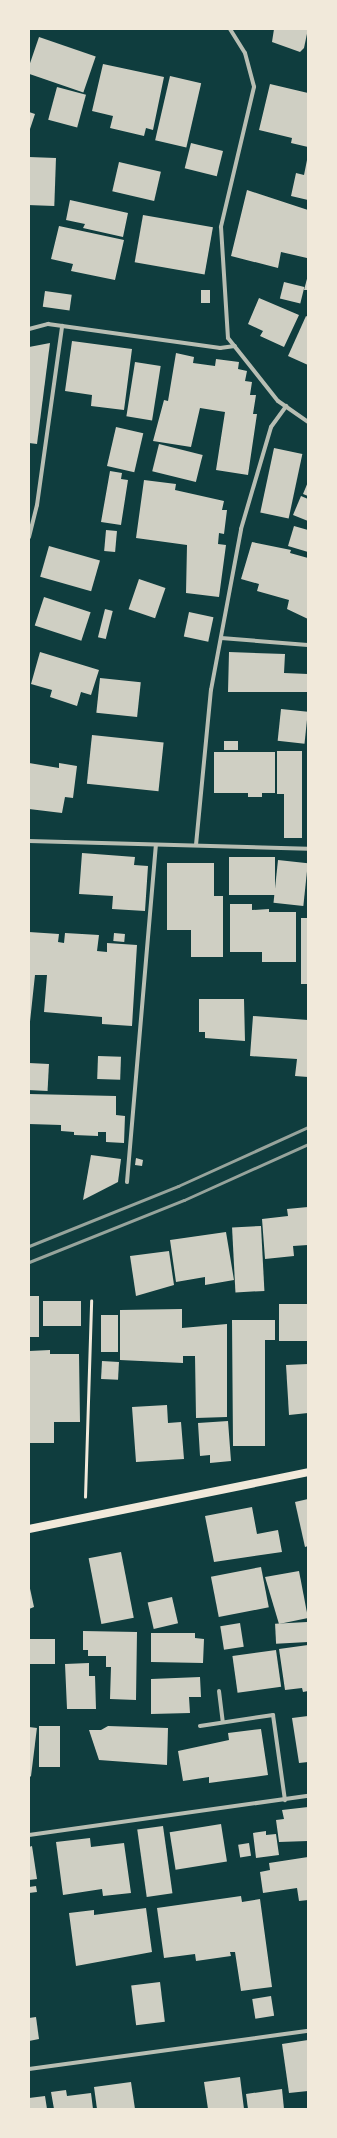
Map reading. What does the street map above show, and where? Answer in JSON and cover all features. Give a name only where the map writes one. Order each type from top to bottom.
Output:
[{"type":"main road","points":[[29,1528],[308,1472]]},
{"type":"street","points":[[230,29],[245,53],[254,87],[222,227],[228,338],[286,406],[308,422]]},
{"type":"street","points":[[29,329],[48,324],[220,348],[235,346]]},
{"type":"street","points":[[29,537],[37,505],[62,326]]},
{"type":"street","points":[[196,845],[211,690],[241,529],[271,427],[286,406]]},
{"type":"street","points":[[221,638],[308,645]]},
{"type":"street","points":[[29,841],[308,848]]},
{"type":"street","points":[[127,1182],[156,845]]},
{"type":"street","points":[[218,1691],[223,1722]]},
{"type":"street","points":[[200,1726],[273,1715],[285,1800]]},
{"type":"street","points":[[29,1835],[308,1796]]},
{"type":"street","points":[[29,2069],[308,2031]]},
{"type":"path","points":[[89,1516],[85,1496],[91,1301]]},
{"type":"building","points":[[274,29],[308,29],[304,48],[300,52],[272,42]]},
{"type":"building","points":[[39,37],[96,57],[83,92],[29,74],[29,66]]},
{"type":"building","points":[[103,64],[164,77],[153,130],[146,128],[144,136],[110,128],[113,116],[92,111]]},
{"type":"building","points":[[170,76],[201,83],[186,148],[155,140]]},
{"type":"building","points":[[270,84],[308,93],[308,147],[291,143],[292,138],[259,130]]},
{"type":"building","points":[[57,87],[86,95],[77,128],[48,120]]},
{"type":"building","points":[[29,112],[35,114],[29,132]]},
{"type":"building","points":[[191,143],[223,151],[217,176],[185,168]]},
{"type":"building","points":[[29,157],[56,158],[54,206],[29,205]]},
{"type":"building","points":[[307,160],[308,200],[291,196],[296,173],[304,175]]},
{"type":"building","points":[[119,162],[161,172],[154,201],[112,191]]},
{"type":"building","points":[[247,190],[308,210],[307,258],[281,252],[278,268],[231,256]]},
{"type":"building","points":[[70,200],[128,213],[123,237],[83,228],[85,224],[66,220]]},
{"type":"building","points":[[143,215],[213,227],[205,275],[135,262]]},
{"type":"building","points":[[59,226],[124,240],[115,280],[71,271],[73,264],[51,259]]},
{"type":"building","points":[[308,275],[308,290],[304,290]]},
{"type":"building","points":[[284,282],[304,287],[300,304],[280,298]]},
{"type":"building","points":[[201,290],[210,290],[210,303],[201,303]]},
{"type":"building","points":[[45,291],[72,295],[70,311],[43,307]]},
{"type":"building","points":[[259,298],[299,315],[284,347],[260,336],[263,331],[248,324]]},
{"type":"building","points":[[306,316],[308,317],[308,365],[288,356]]},
{"type":"building","points":[[72,341],[132,349],[124,410],[91,406],[92,395],[65,391]]},
{"type":"building","points":[[50,343],[37,444],[29,443],[29,347]]},
{"type":"building","points":[[176,353],[194,357],[193,363],[215,366],[216,359],[239,362],[238,369],[247,371],[245,381],[252,382],[250,395],[256,395],[253,414],[257,414],[248,475],[216,470],[225,412],[200,408],[191,447],[153,441],[164,400],[168,401]]},
{"type":"building","points":[[135,362],[161,366],[152,420],[126,416]]},
{"type":"building","points":[[116,427],[143,433],[134,472],[107,466]]},
{"type":"building","points":[[159,444],[203,455],[196,482],[152,471]]},
{"type":"building","points":[[274,448],[302,454],[289,519],[260,513]]},
{"type":"building","points":[[110,471],[122,473],[121,479],[128,480],[121,525],[101,522]]},
{"type":"building","points":[[144,480],[176,484],[175,490],[224,501],[222,510],[227,510],[224,534],[219,533],[218,544],[226,545],[219,597],[186,593],[187,545],[136,538]]},
{"type":"building","points":[[308,482],[308,496],[303,494]]},
{"type":"building","points":[[301,496],[308,499],[308,521],[293,515]]},
{"type":"building","points":[[294,526],[308,530],[308,552],[288,546]]},
{"type":"building","points":[[106,530],[117,531],[115,552],[104,551]]},
{"type":"building","points":[[252,542],[291,550],[290,553],[308,558],[308,619],[287,609],[289,600],[257,591],[259,584],[241,579]]},
{"type":"building","points":[[49,546],[100,561],[91,591],[40,577]]},
{"type":"building","points":[[139,579],[165,588],[155,618],[129,609]]},
{"type":"building","points":[[44,597],[91,612],[81,641],[35,626]]},
{"type":"building","points":[[105,609],[113,611],[106,639],[98,637]]},
{"type":"building","points":[[189,612],[213,617],[208,642],[184,636]]},
{"type":"building","points":[[40,652],[99,670],[91,695],[81,692],[77,706],[50,697],[52,690],[31,684]]},
{"type":"building","points":[[229,652],[285,654],[284,673],[308,674],[308,692],[228,692]]},
{"type":"building","points":[[100,678],[141,682],[137,717],[96,713]]},
{"type":"building","points":[[281,709],[308,712],[305,744],[278,741]]},
{"type":"building","points":[[92,735],[164,743],[158,791],[87,784]]},
{"type":"building","points":[[224,741],[238,741],[238,750],[224,750]]},
{"type":"building","points":[[277,751],[302,751],[302,838],[284,838],[284,794],[277,794]]},
{"type":"building","points":[[214,752],[275,752],[275,793],[262,793],[262,797],[248,797],[248,793],[214,793]]},
{"type":"building","points":[[29,763],[59,768],[59,763],[77,766],[73,798],[65,797],[62,813],[29,809]]},
{"type":"building","points":[[82,853],[135,857],[134,865],[148,866],[145,911],[112,909],[113,896],[79,894]]},
{"type":"building","points":[[229,857],[275,857],[275,895],[229,895]]},
{"type":"building","points":[[278,860],[308,863],[303,906],[274,903]]},
{"type":"building","points":[[167,863],[214,863],[214,896],[223,896],[223,957],[191,957],[191,930],[167,930]]},
{"type":"building","points":[[230,904],[252,904],[252,910],[269,909],[269,912],[296,912],[296,962],[262,962],[262,952],[230,952]]},
{"type":"building","points":[[301,918],[308,918],[308,984],[301,984]]},
{"type":"building","points":[[29,932],[59,934],[58,942],[64,943],[65,933],[99,935],[97,951],[107,952],[107,943],[137,945],[132,1026],[102,1024],[102,1017],[44,1012],[47,975],[35,975],[29,1031]]},
{"type":"building","points":[[114,933],[125,934],[124,942],[113,941]]},
{"type":"building","points":[[199,999],[244,999],[245,1041],[205,1038],[205,1032],[199,1032]]},
{"type":"building","points":[[253,1016],[308,1020],[308,1077],[295,1076],[297,1059],[250,1056]]},
{"type":"building","points":[[98,1056],[121,1057],[120,1080],[97,1079]]},
{"type":"building","points":[[29,1063],[49,1064],[48,1091],[29,1090]]},
{"type":"building","points":[[29,1094],[116,1096],[116,1115],[125,1116],[124,1143],[106,1142],[106,1132],[98,1132],[98,1136],[74,1135],[74,1132],[61,1131],[61,1125],[29,1124]]},
{"type":"building","points":[[91,1155],[121,1159],[118,1182],[83,1200]]},
{"type":"building","points":[[136,1158],[143,1160],[142,1166],[135,1165]]},
{"type":"building","points":[[308,1207],[308,1245],[293,1246],[294,1256],[265,1259],[262,1219],[288,1216],[287,1209]]},
{"type":"building","points":[[261,1226],[264,1291],[235,1292],[232,1228]]},
{"type":"building","points":[[226,1232],[234,1280],[205,1285],[205,1277],[176,1282],[170,1240]]},
{"type":"building","points":[[169,1251],[174,1285],[136,1296],[130,1256]]},
{"type":"building","points":[[29,1296],[39,1296],[39,1337],[29,1337]]},
{"type":"building","points":[[43,1301],[81,1301],[81,1326],[43,1326]]},
{"type":"building","points":[[279,1304],[308,1304],[308,1341],[279,1341]]},
{"type":"building","points":[[182,1309],[182,1328],[227,1324],[227,1417],[196,1418],[195,1356],[183,1356],[183,1363],[120,1360],[120,1310]]},
{"type":"building","points":[[101,1315],[118,1315],[118,1352],[101,1352]]},
{"type":"building","points":[[232,1320],[275,1320],[275,1340],[265,1340],[265,1446],[233,1446]]},
{"type":"building","points":[[50,1350],[50,1354],[79,1354],[80,1422],[54,1422],[54,1443],[29,1443],[29,1351]]},
{"type":"building","points":[[102,1361],[119,1362],[118,1380],[101,1379]]},
{"type":"building","points":[[308,1364],[308,1413],[289,1415],[286,1365]]},
{"type":"building","points":[[167,1405],[168,1423],[181,1422],[184,1459],[136,1462],[132,1407]]},
{"type":"building","points":[[228,1421],[231,1461],[210,1463],[210,1455],[200,1456],[198,1423]]},
{"type":"building","points":[[308,1499],[308,1546],[305,1547],[295,1502]]},
{"type":"building","points":[[252,1507],[257,1534],[278,1530],[282,1552],[214,1562],[205,1516]]},
{"type":"building","points":[[121,1552],[134,1618],[101,1624],[89,1558]]},
{"type":"building","points":[[261,1567],[269,1607],[219,1617],[211,1577]]},
{"type":"building","points":[[299,1571],[308,1618],[279,1624],[265,1577]]},
{"type":"building","points":[[29,1584],[34,1607],[29,1609]]},
{"type":"building","points":[[172,1597],[178,1623],[154,1629],[148,1603]]},
{"type":"building","points":[[307,1622],[308,1642],[276,1644],[275,1624]]},
{"type":"building","points":[[240,1623],[244,1647],[224,1650],[220,1626]]},
{"type":"building","points":[[83,1631],[137,1632],[136,1700],[110,1699],[111,1667],[106,1667],[106,1656],[88,1656],[88,1650],[83,1650]]},
{"type":"building","points":[[151,1633],[195,1633],[195,1638],[204,1639],[203,1663],[151,1662]]},
{"type":"building","points":[[29,1639],[55,1639],[55,1664],[29,1664]]},
{"type":"building","points":[[308,1645],[308,1691],[303,1692],[302,1688],[285,1690],[279,1649]]},
{"type":"building","points":[[276,1650],[281,1687],[238,1693],[232,1656]]},
{"type":"building","points":[[89,1663],[89,1676],[95,1676],[96,1709],[67,1709],[65,1664]]},
{"type":"building","points":[[200,1677],[201,1697],[189,1697],[190,1713],[151,1714],[151,1679]]},
{"type":"building","points":[[308,1716],[308,1762],[299,1763],[292,1718]]},
{"type":"building","points":[[39,1726],[60,1726],[60,1767],[39,1767]]},
{"type":"building","points":[[108,1726],[168,1728],[167,1765],[99,1760],[89,1730],[101,1730]]},
{"type":"building","points":[[29,1727],[37,1728],[31,1777],[29,1776]]},
{"type":"building","points":[[261,1729],[268,1775],[209,1783],[209,1777],[183,1781],[178,1751],[229,1740],[228,1733]]},
{"type":"building","points":[[308,1807],[308,1841],[279,1842],[276,1820],[284,1819],[282,1810]]},
{"type":"building","points":[[221,1824],[227,1862],[176,1870],[170,1832]]},
{"type":"building","points":[[163,1826],[172,1893],[147,1897],[137,1830]]},
{"type":"building","points":[[266,1831],[266,1835],[276,1834],[279,1855],[256,1858],[253,1833]]},
{"type":"building","points":[[90,1838],[91,1847],[124,1843],[131,1893],[103,1896],[102,1889],[63,1895],[56,1842]]},
{"type":"building","points":[[249,1843],[251,1856],[240,1858],[238,1845]]},
{"type":"building","points":[[32,1846],[37,1879],[29,1880],[29,1847]]},
{"type":"building","points":[[308,1857],[308,1900],[299,1901],[297,1888],[263,1893],[260,1872],[270,1870],[269,1863]]},
{"type":"building","points":[[36,1886],[37,1892],[29,1893],[29,1887]]},
{"type":"building","points":[[241,1896],[242,1902],[260,1899],[272,1987],[241,1991],[235,1952],[230,1952],[231,1956],[196,1961],[195,1954],[164,1958],[157,1908]]},
{"type":"building","points":[[146,1908],[152,1952],[76,1966],[69,1913],[94,1910],[94,1915]]},
{"type":"building","points":[[160,1982],[165,2022],[136,2025],[131,1986]]},
{"type":"building","points":[[271,1996],[274,2016],[255,2019],[252,1999]]},
{"type":"building","points":[[36,2017],[39,2039],[29,2041],[29,2018]]},
{"type":"building","points":[[308,2040],[308,2091],[289,2093],[282,2044]]},
{"type":"building","points":[[240,2077],[244,2109],[208,2109],[204,2082]]},
{"type":"building","points":[[131,2082],[135,2109],[97,2109],[94,2087]]},
{"type":"building","points":[[282,2089],[284,2109],[248,2109],[246,2094]]},
{"type":"building","points":[[66,2090],[67,2096],[91,2093],[93,2109],[54,2109],[51,2092]]},
{"type":"building","points":[[45,2096],[47,2109],[29,2109],[29,2098]]},
{"type":"railway","points":[[29,1246],[178,1186],[308,1127]]},
{"type":"railway","points":[[29,1262],[184,1200],[308,1144]]}]
